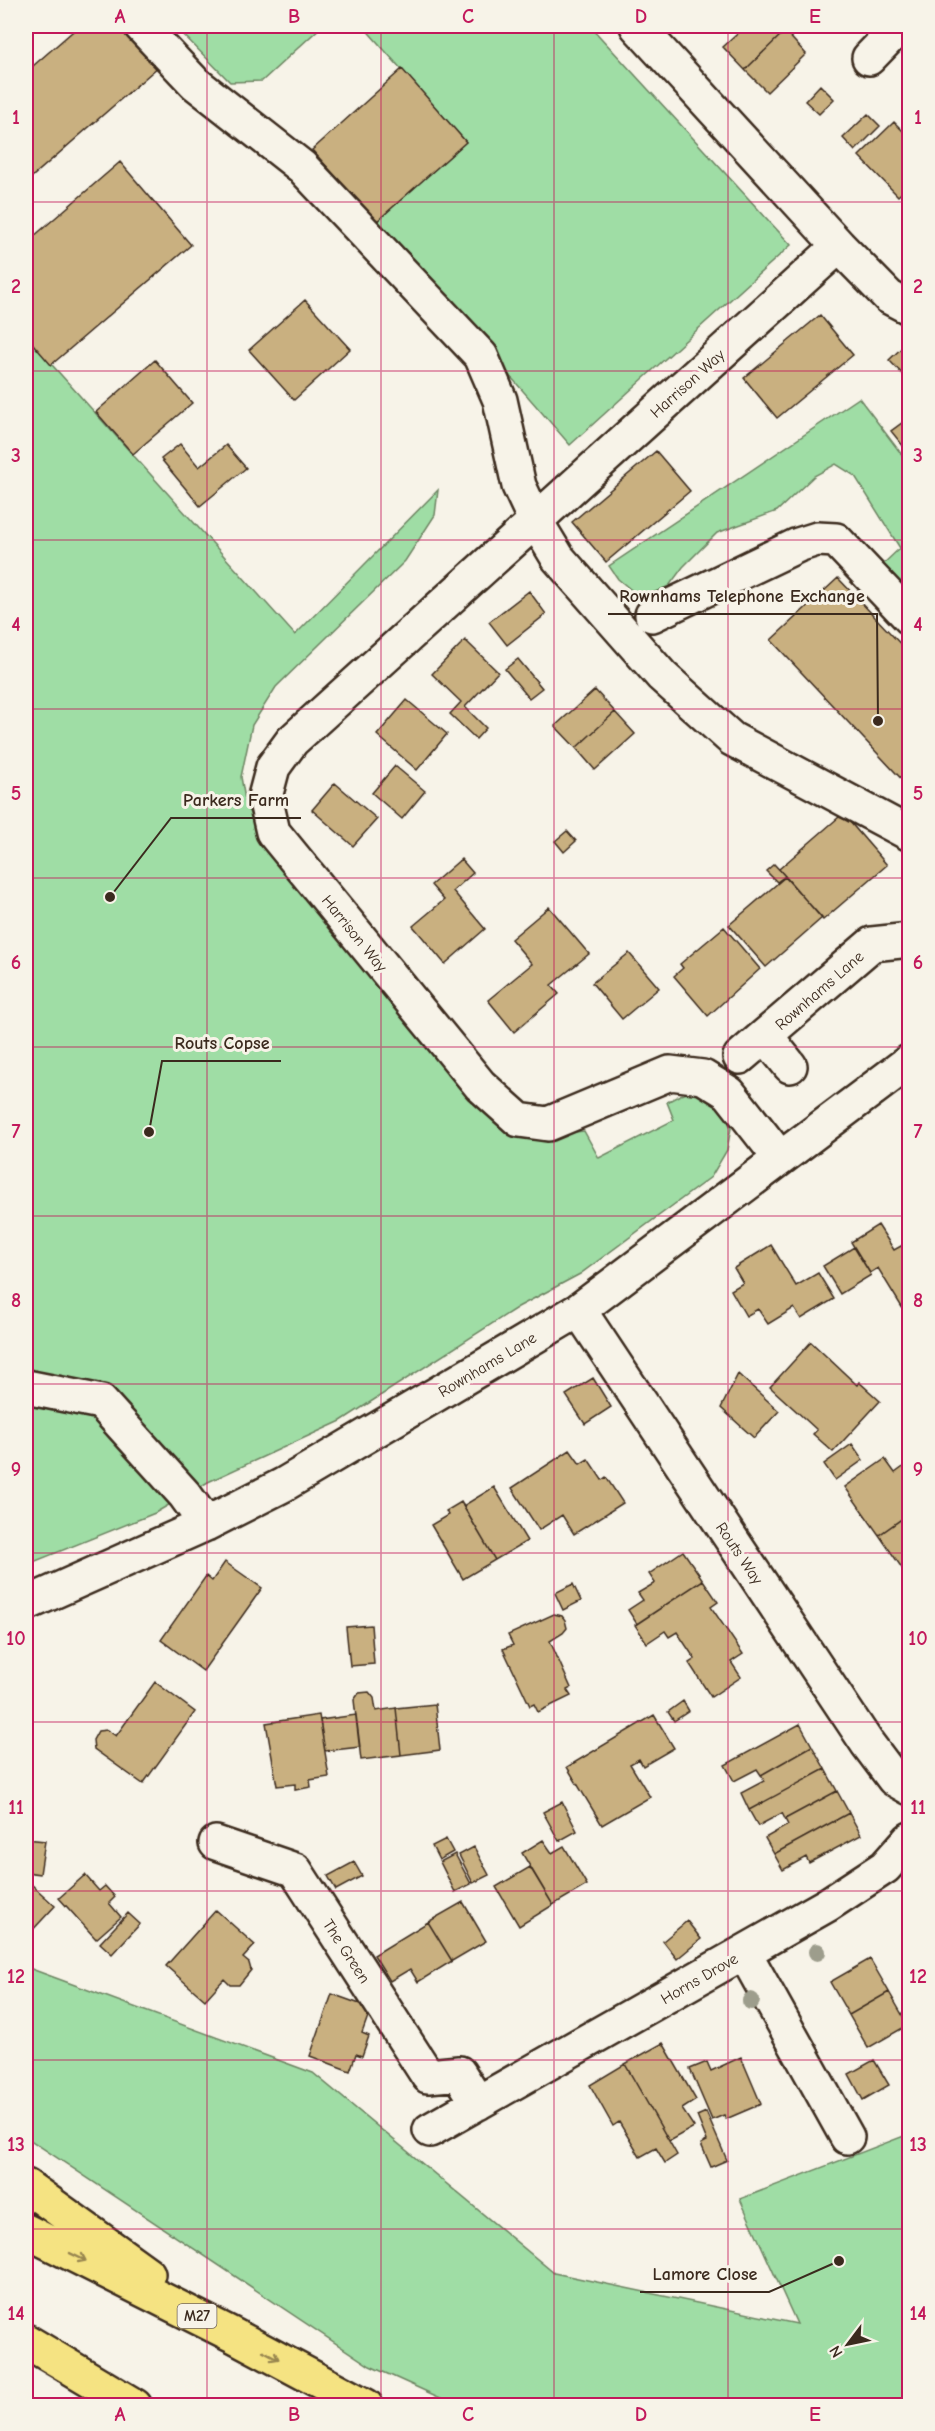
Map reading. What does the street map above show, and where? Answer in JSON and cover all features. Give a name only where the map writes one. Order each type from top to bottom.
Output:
[{"type":"highway","name":"M27","points":[[26,2186],[231,2334]]},
{"type":"highway","name":"M27","points":[[26,2231],[231,2334],[366,2406]]},
{"type":"highway","points":[[26,2341],[135,2406]]},
{"type":"highway","points":[[26,2369],[117,2406]]},
{"type":"street","points":[[141,26],[195,82],[302,167],[481,356],[501,400],[519,486],[535,520],[558,558],[662,676],[732,739],[909,834]]},
{"type":"street","points":[[637,26],[838,246],[889,297],[909,308]]},
{"type":"street","points":[[869,58],[900,26]]},
{"type":"street","name":"Harrison Way","points":[[780,1158],[729,1094],[703,1077],[670,1073],[548,1124],[519,1120],[480,1085],[273,832],[265,797],[273,767],[292,741],[838,246]]},
{"type":"street","points":[[652,615],[798,545],[817,539],[836,540],[909,618]]},
{"type":"street","name":"Rownhams Lane","points":[[740,1057],[873,944],[909,940]]},
{"type":"street","name":"Rownhams Lane","points":[[766,1036],[790,1066]]},
{"type":"street","name":"Rownhams Lane","points":[[26,1604],[206,1524],[323,1462],[579,1310],[909,1061]]},
{"type":"street","name":"Routs Way","points":[[579,1310],[859,1731],[894,1779],[909,1788]]},
{"type":"street","points":[[26,1388],[101,1402],[185,1495],[206,1524]]},
{"type":"street","name":"Horns Drove","points":[[430,2130],[827,1905],[885,1868],[909,1839]]},
{"type":"street","name":"The Green","points":[[216,1843],[295,1870],[428,2076],[459,2073],[478,2103]]},
{"type":"street","points":[[744,1952],[847,2137]]},
{"type":"green space","points":[[175,26],[322,26],[262,81],[230,82]]},
{"type":"green space","points":[[363,26],[590,26],[791,245],[570,445],[376,222],[466,142]]},
{"type":"green space","points":[[26,336],[295,635],[438,490],[435,515],[405,561],[276,687],[252,725],[241,777],[246,805],[259,834],[393,1007],[477,1106],[499,1125],[531,1137],[584,1131],[599,1158],[674,1120],[667,1102],[680,1095],[696,1091],[721,1107],[731,1128],[727,1150],[711,1177],[580,1274],[518,1307],[341,1421],[208,1482],[155,1513],[26,1565]]},
{"type":"green space","points":[[859,398],[909,464],[909,587],[901,588],[880,567],[900,548],[855,476],[836,464],[814,476],[777,511],[717,533],[683,567],[669,586],[641,598],[618,579],[609,566]]},
{"type":"green space","points":[[26,1967],[313,2073],[554,2273],[797,2324],[740,2199],[909,2134],[909,2405],[456,2405],[370,2366],[26,2137]]},
{"type":"building","points":[[79,26],[124,26],[159,66],[26,182],[26,72]]},
{"type":"building","points":[[746,26],[780,26],[785,31],[745,70],[723,47]]},
{"type":"building","points":[[785,31],[806,54],[767,92],[745,70]]},
{"type":"building","points":[[402,69],[466,142],[376,222],[312,150]]},
{"type":"building","points":[[820,85],[834,99],[819,114],[805,101]]},
{"type":"building","points":[[868,114],[880,126],[855,151],[843,138]]},
{"type":"building","points":[[894,122],[910,138],[910,185],[898,196],[859,156]]},
{"type":"building","points":[[120,162],[191,245],[51,365],[26,336],[26,243]]},
{"type":"building","points":[[305,300],[350,349],[294,400],[249,350]]},
{"type":"building","points":[[820,315],[853,355],[777,418],[744,378]]},
{"type":"building","points":[[910,340],[910,382],[889,360]]},
{"type":"building","points":[[155,360],[192,403],[133,454],[96,412]]},
{"type":"building","points":[[910,417],[910,443],[904,447],[891,431]]},
{"type":"building","points":[[180,444],[199,467],[226,445],[246,468],[200,506],[161,459]]},
{"type":"building","points":[[656,451],[690,491],[606,562],[572,522]]},
{"type":"building","points":[[838,578],[910,654],[910,788],[771,640]]},
{"type":"building","points":[[529,591],[546,614],[507,645],[489,622]]},
{"type":"building","points":[[465,640],[498,672],[465,707],[486,728],[476,739],[450,714],[461,702],[432,674]]},
{"type":"building","points":[[518,659],[542,688],[529,698],[505,669]]},
{"type":"building","points":[[595,690],[615,712],[576,748],[555,726]]},
{"type":"building","points":[[407,700],[447,734],[417,770],[377,735]]},
{"type":"building","points":[[615,712],[635,734],[595,770],[576,748]]},
{"type":"building","points":[[395,766],[425,791],[402,819],[372,793]]},
{"type":"building","points":[[335,783],[377,819],[353,846],[312,810]]},
{"type":"building","points":[[839,817],[849,821],[887,865],[823,920],[779,869]]},
{"type":"building","points":[[567,831],[576,841],[564,852],[555,841]]},
{"type":"building","points":[[461,859],[473,873],[453,891],[485,929],[445,964],[413,926],[444,900],[431,885]]},
{"type":"building","points":[[774,864],[785,876],[777,882],[766,871]]},
{"type":"building","points":[[785,877],[822,918],[766,967],[729,925]]},
{"type":"building","points":[[549,907],[589,954],[551,985],[559,994],[514,1032],[488,1000],[532,964],[511,939]]},
{"type":"building","points":[[724,927],[760,969],[708,1016],[674,976],[683,968],[680,964]]},
{"type":"building","points":[[629,953],[659,988],[622,1019],[592,983]]},
{"type":"building","points":[[878,1225],[894,1250],[910,1241],[910,1305],[903,1309],[878,1268],[870,1273],[851,1242]]},
{"type":"building","points":[[771,1245],[796,1286],[818,1273],[834,1299],[801,1319],[794,1308],[768,1324],[758,1309],[746,1316],[731,1290],[743,1283],[734,1268]]},
{"type":"building","points":[[854,1247],[871,1275],[840,1294],[823,1266]]},
{"type":"building","points":[[811,1342],[857,1385],[859,1382],[880,1401],[833,1452],[813,1434],[817,1430],[770,1387]]},
{"type":"building","points":[[738,1374],[779,1411],[754,1438],[721,1408]]},
{"type":"building","points":[[593,1378],[611,1407],[585,1424],[566,1395]]},
{"type":"building","points":[[852,1444],[863,1460],[835,1480],[824,1464]]},
{"type":"building","points":[[570,1450],[580,1464],[588,1459],[602,1480],[606,1477],[623,1503],[574,1534],[562,1515],[539,1530],[512,1488]]},
{"type":"building","points":[[885,1459],[895,1473],[910,1462],[910,1513],[879,1535],[845,1487]]},
{"type":"building","points":[[494,1487],[527,1541],[495,1560],[463,1506]]},
{"type":"building","points":[[461,1502],[495,1560],[463,1579],[431,1525],[448,1515],[446,1511]]},
{"type":"building","points":[[910,1513],[910,1567],[904,1571],[879,1535]]},
{"type":"building","points":[[683,1551],[703,1580],[637,1624],[628,1610],[643,1600],[638,1593],[655,1583],[649,1574]]},
{"type":"building","points":[[225,1562],[262,1588],[203,1671],[161,1640],[206,1576],[212,1581]]},
{"type":"building","points":[[703,1580],[718,1602],[711,1607],[743,1654],[731,1662],[741,1677],[711,1697],[689,1663],[695,1659],[677,1632],[669,1637],[665,1631],[647,1643],[635,1625]]},
{"type":"building","points":[[573,1584],[581,1601],[563,1610],[555,1593]]},
{"type":"building","points":[[554,1614],[562,1616],[567,1628],[550,1641],[571,1688],[567,1690],[571,1696],[538,1712],[534,1704],[530,1706],[503,1649],[513,1645],[508,1635]]},
{"type":"building","points":[[371,1625],[374,1664],[350,1666],[346,1627]]},
{"type":"building","points":[[155,1682],[195,1712],[143,1784],[94,1749],[93,1740],[98,1731],[107,1730],[116,1736]]},
{"type":"building","points":[[369,1692],[374,1698],[376,1711],[396,1708],[401,1755],[361,1760],[354,1700],[359,1693]]},
{"type":"building","points":[[683,1701],[689,1711],[674,1721],[668,1712]]},
{"type":"building","points":[[435,1704],[440,1750],[401,1755],[396,1708]]},
{"type":"building","points":[[319,1715],[329,1777],[310,1780],[311,1787],[295,1790],[295,1784],[277,1786],[266,1723]]},
{"type":"building","points":[[356,1715],[360,1747],[325,1751],[320,1720]]},
{"type":"building","points":[[654,1715],[674,1748],[643,1766],[639,1759],[630,1764],[650,1797],[602,1825],[567,1767]]},
{"type":"building","points":[[800,1724],[812,1746],[761,1775],[757,1769],[734,1781],[725,1765]]},
{"type":"building","points":[[812,1746],[825,1769],[749,1810],[741,1793],[764,1781],[761,1775]]},
{"type":"building","points":[[825,1769],[837,1791],[785,1819],[782,1813],[758,1826],[749,1810]]},
{"type":"building","points":[[837,1791],[849,1813],[774,1854],[765,1838],[788,1825],[785,1819]]},
{"type":"building","points":[[562,1802],[577,1831],[559,1841],[543,1812]]},
{"type":"building","points":[[849,1813],[861,1835],[809,1863],[806,1857],[783,1870],[774,1854]]},
{"type":"building","points":[[26,1839],[45,1841],[40,1874],[26,1872]]},
{"type":"building","points":[[446,1839],[453,1852],[439,1860],[432,1846]]},
{"type":"building","points":[[543,1840],[552,1853],[564,1846],[587,1885],[553,1905],[522,1853]]},
{"type":"building","points":[[474,1847],[489,1875],[473,1883],[459,1855]]},
{"type":"building","points":[[455,1854],[471,1884],[455,1892],[440,1862]]},
{"type":"building","points":[[354,1862],[362,1876],[336,1890],[328,1876]]},
{"type":"building","points":[[530,1867],[553,1905],[519,1926],[496,1887]]},
{"type":"building","points":[[85,1875],[99,1891],[105,1886],[115,1897],[109,1903],[121,1917],[96,1939],[59,1898]]},
{"type":"building","points":[[31,1884],[55,1906],[29,1934],[26,1931],[26,1891]]},
{"type":"building","points":[[463,1902],[486,1941],[452,1961],[428,1922]]},
{"type":"building","points":[[216,1910],[255,1945],[243,1958],[249,1963],[251,1970],[239,1985],[230,1985],[224,1979],[205,2000],[166,1966]]},
{"type":"building","points":[[128,1913],[140,1924],[112,1954],[100,1943]]},
{"type":"building","points":[[687,1921],[701,1939],[677,1959],[663,1941]]},
{"type":"building","points":[[428,1922],[452,1961],[418,1982],[410,1969],[390,1981],[374,1955]]},
{"type":"building","points":[[870,1959],[889,1992],[849,2015],[830,1982]]},
{"type":"building","points":[[889,1992],[908,2025],[868,2048],[849,2015]]},
{"type":"building","points":[[332,1994],[371,2008],[362,2033],[369,2036],[362,2056],[356,2054],[350,2071],[310,2056]]},
{"type":"building","points":[[663,2043],[696,2100],[682,2109],[694,2127],[669,2141],[625,2064]]},
{"type":"building","points":[[741,2057],[761,2104],[726,2119],[724,2115],[712,2120],[690,2069],[707,2062],[711,2071]]},
{"type":"building","points":[[874,2060],[889,2085],[863,2100],[849,2074]]},
{"type":"building","points":[[625,2064],[677,2155],[665,2163],[656,2148],[640,2157],[619,2122],[613,2126],[590,2085]]},
{"type":"building","points":[[706,2112],[727,2160],[711,2167],[701,2144],[707,2141],[697,2116]]},
{"type":"place","name":"Rownhams Telephone Exchange","points":[[878,721]]},
{"type":"place","name":"Parkers Farm","points":[[110,897]]},
{"type":"place","name":"Routs Copse","points":[[149,1132]]},
{"type":"place","name":"Lamore Close","points":[[839,2261]]}]
